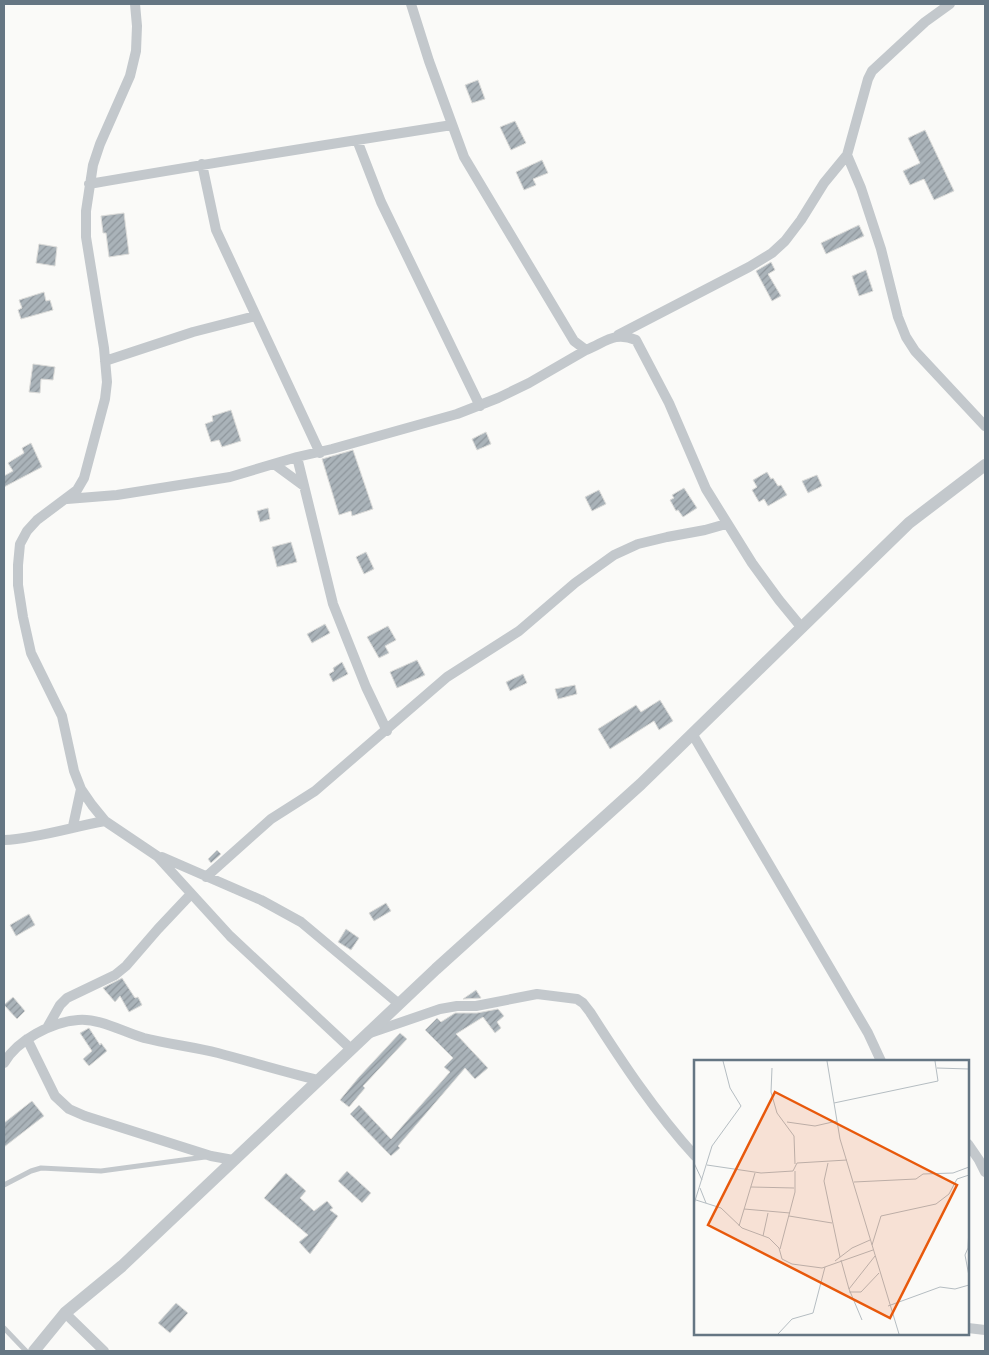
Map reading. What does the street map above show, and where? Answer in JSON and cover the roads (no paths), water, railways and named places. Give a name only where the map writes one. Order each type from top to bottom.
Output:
[{"type":"street","points":[[136,4],[136,51],[130,76],[100,144],[93,165],[86,211],[86,237],[105,361],[107,382],[105,400],[98,432],[84,478],[78,490],[37,520],[24,535],[20,544],[18,585],[31,653],[59,710],[68,751],[81,789],[105,821],[157,856],[261,900],[301,922],[399,1004]]},
{"type":"street","points":[[411,4],[429,61],[464,157],[574,341],[586,350]]},
{"type":"street","points":[[67,499],[117,495],[230,477],[297,457],[320,453],[480,406],[528,383],[586,350],[749,267],[772,253],[785,241],[801,220],[824,183],[847,155],[868,79],[872,71],[925,22],[950,4]]},
{"type":"street","points":[[89,184],[202,164],[452,125]]},
{"type":"street","points":[[357,140],[381,202],[480,406]]},
{"type":"street","points":[[847,155],[861,188],[881,249],[898,317],[906,337],[915,351],[985,426]]},
{"type":"street","points":[[202,164],[216,230],[320,453]]},
{"type":"street","points":[[105,361],[193,332],[256,316]]},
{"type":"street","points":[[617,335],[627,336],[636,340],[642,348],[669,403],[706,489],[726,524],[779,600],[802,628]]},
{"type":"street","points":[[297,457],[333,604],[366,687],[387,731]]},
{"type":"street","points":[[274,464],[304,486]]},
{"type":"street","points":[[34,1351],[65,1313],[122,1266],[399,1004],[641,784],[909,523],[985,465]]},
{"type":"street","points":[[206,877],[271,819],[315,791],[447,678],[519,631],[575,583],[614,555],[638,544],[726,524]]},
{"type":"street","points":[[693,734],[868,1033],[881,1060]]},
{"type":"street","points":[[73,826],[81,789]]},
{"type":"street","points":[[4,840],[30,838],[73,826],[105,821]]},
{"type":"street","points":[[157,856],[230,936],[351,1049]]},
{"type":"street","points":[[47,1028],[60,1005],[67,998],[115,975],[126,966],[192,894]]},
{"type":"street","points":[[369,1033],[440,1009],[457,1006],[476,1006],[537,994],[577,999],[590,1012],[668,1124],[694,1155]]},
{"type":"street","points":[[5,1058],[27,1039],[47,1028],[78,1020],[94,1022],[145,1038],[220,1054],[318,1080]]},
{"type":"street","points":[[27,1039],[55,1096],[69,1109],[84,1116],[211,1156],[233,1160]]},
{"type":"street","points":[[969,1145],[985,1172]]},
{"type":"street","points":[[65,1313],[104,1351]]},
{"type":"street","points":[[969,1328],[985,1330]]},
{"type":"lane","points":[[4,1185],[41,1168],[101,1171],[211,1156]]},
{"type":"lane","points":[[4,1328],[26,1351]]}]
